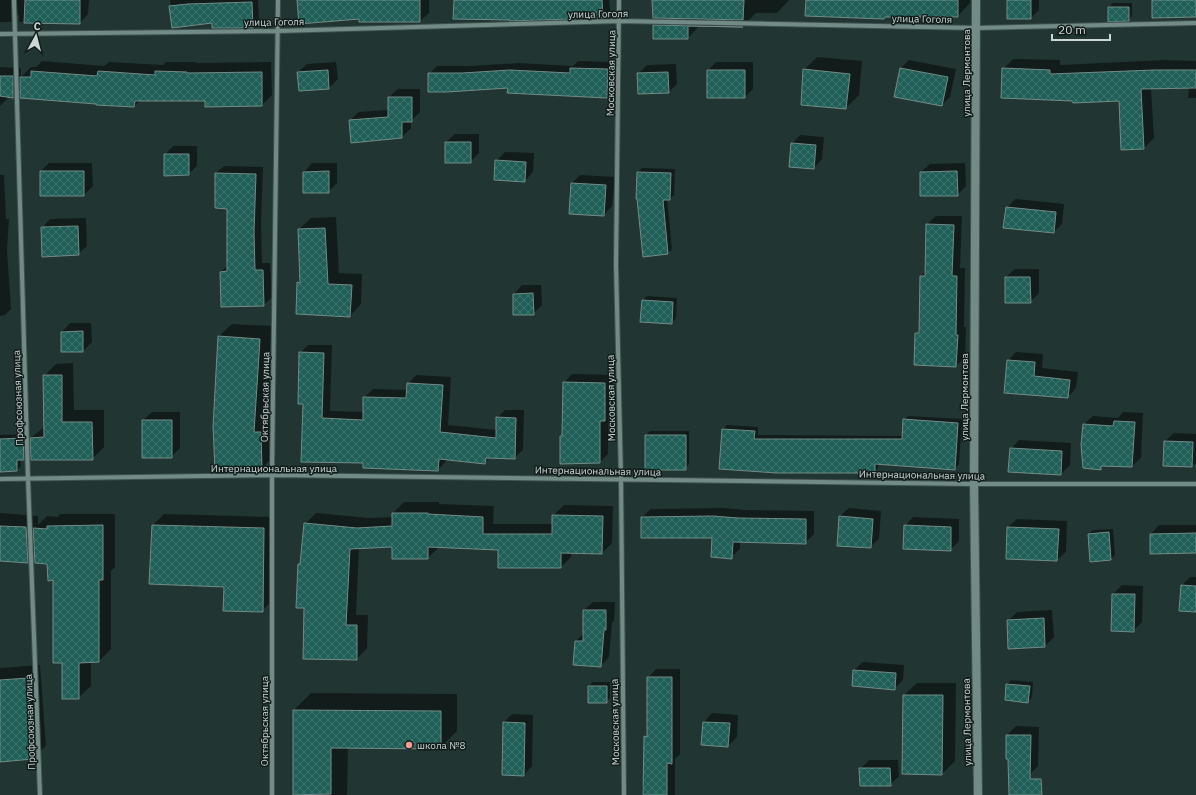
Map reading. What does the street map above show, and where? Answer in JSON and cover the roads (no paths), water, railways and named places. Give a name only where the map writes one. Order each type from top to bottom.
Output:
[{"type":"street","name":"Профсоюзная улица","points":[[14,0],[28,479],[40,795]]},
{"type":"street","name":"Октябрьская улица","points":[[272,795],[272,476],[278,0]]},
{"type":"street","name":"Московская улица","points":[[619,0],[616,264],[621,479],[624,795]]},
{"type":"street","name":"улица Лермонтова","points":[[976,0],[974,484],[978,795]]},
{"type":"street","name":"улица Гоголя","points":[[0,34],[278,31],[619,21],[976,28],[1196,23]]},
{"type":"street","name":"Интернациональная улица","points":[[0,479],[272,476],[974,484],[1196,484]]},
{"type":"place","name":"школа №8","points":[[409,745]]}]
